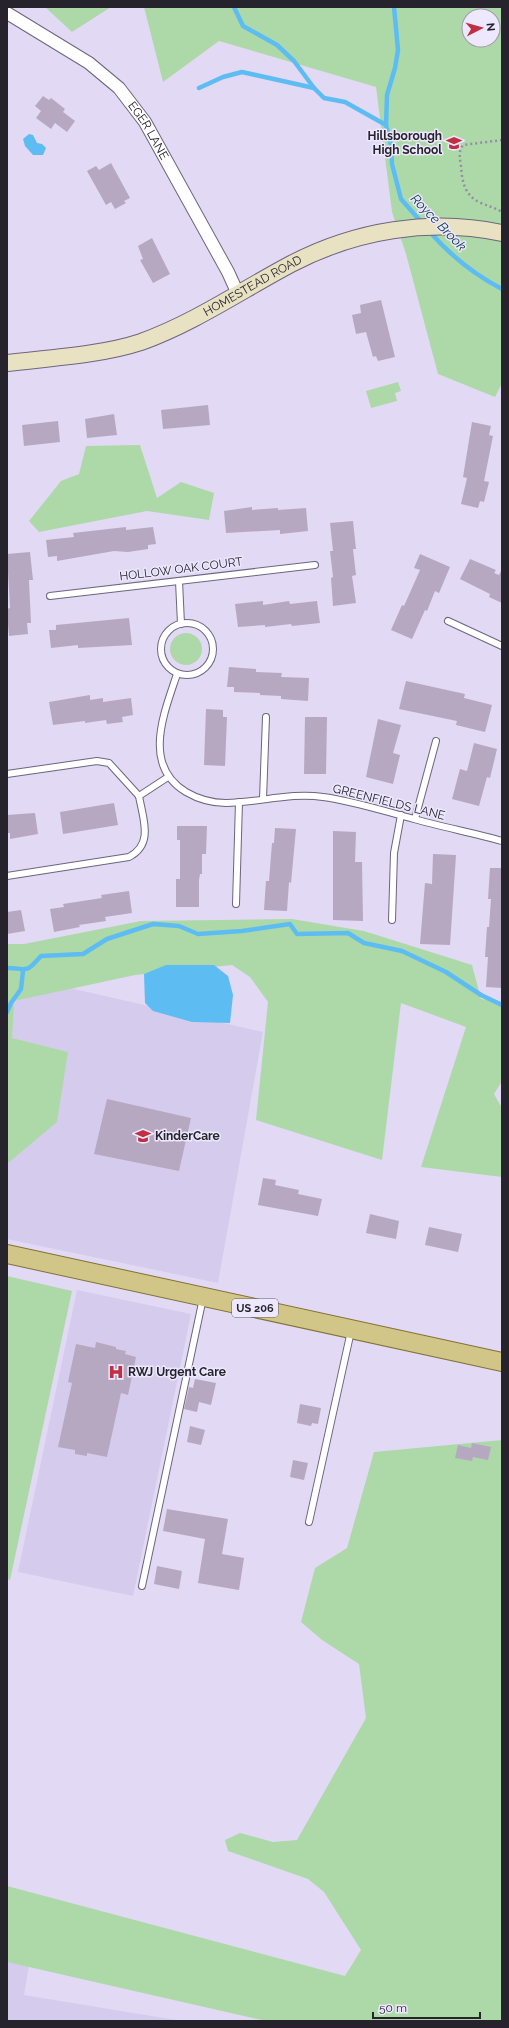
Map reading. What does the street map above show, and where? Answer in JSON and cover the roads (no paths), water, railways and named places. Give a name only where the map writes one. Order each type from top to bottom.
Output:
[{"type":"main road","name":"US 206","points":[[7,1254],[502,1362]]},
{"type":"street","name":"EGER LANE","points":[[7,14],[90,63],[110,79],[132,103],[145,122],[238,294]]},
{"type":"street","name":"HOMESTEAD ROAD","points":[[7,362],[90,352],[141,342],[176,327],[291,264],[322,250],[355,238],[388,231],[423,227],[472,228],[502,233]]},
{"type":"lane","name":"HOLLOW OAK COURT","points":[[50,596],[315,564]]},
{"type":"lane","points":[[179,581],[181,624]]},
{"type":"lane","points":[[448,622],[502,646]]},
{"type":"lane","points":[[181,624],[198,626],[205,631],[210,638],[212,651],[209,664],[203,670],[195,674],[178,674],[165,663],[161,648],[167,633],[181,624]]},
{"type":"lane","points":[[139,796],[168,777],[162,757],[159,738],[161,723],[178,674]]},
{"type":"lane","points":[[263,799],[266,717]]},
{"type":"lane","points":[[414,819],[436,741]]},
{"type":"lane","points":[[7,774],[97,761],[109,763],[139,796],[145,830],[144,843],[139,852],[129,857],[7,876]]},
{"type":"lane","name":"GREENFIELDS LANE","points":[[168,777],[179,787],[196,798],[213,802],[239,802],[294,796],[320,796],[350,801],[414,819],[502,840]]},
{"type":"lane","points":[[236,904],[239,802]]},
{"type":"lane","points":[[392,920],[394,853],[401,815]]},
{"type":"lane","points":[[142,1586],[204,1297]]},
{"type":"lane","points":[[309,1522],[351,1329]]},
{"type":"water","points":[[29,134],[33,135],[37,143],[42,144],[46,148],[43,155],[33,155],[25,146],[23,139]]},
{"type":"water","points":[[166,965],[214,965],[228,976],[233,995],[230,1023],[192,1022],[153,1011],[145,1003],[144,974]]},
{"type":"waterway","points":[[234,7],[243,26],[277,45],[294,61],[314,88],[324,98],[345,102],[386,125]]},
{"type":"waterway","name":"Royce Brook","points":[[394,7],[398,50],[395,68],[387,95],[386,125],[391,145],[392,164],[401,199],[423,224]]},
{"type":"waterway","points":[[199,88],[223,77],[242,72],[314,88]]},
{"type":"waterway","name":"Royce Brook","points":[[429,231],[445,248],[463,263],[502,289]]},
{"type":"waterway","points":[[7,968],[29,968],[41,956],[83,954],[107,939],[153,924],[179,926],[198,934],[242,931],[290,924],[297,934],[348,933],[364,943],[402,951],[446,972],[481,995],[502,1005]]},
{"type":"waterway","points":[[7,1012],[11,1003],[21,989],[23,971]]},
{"type":"place","name":"Hillsborough High School","points":[[454,143]]},
{"type":"place","name":"KinderCare","points":[[143,1136]]},
{"type":"place","name":"RWJ Urgent Care","points":[[116,1372]]}]
